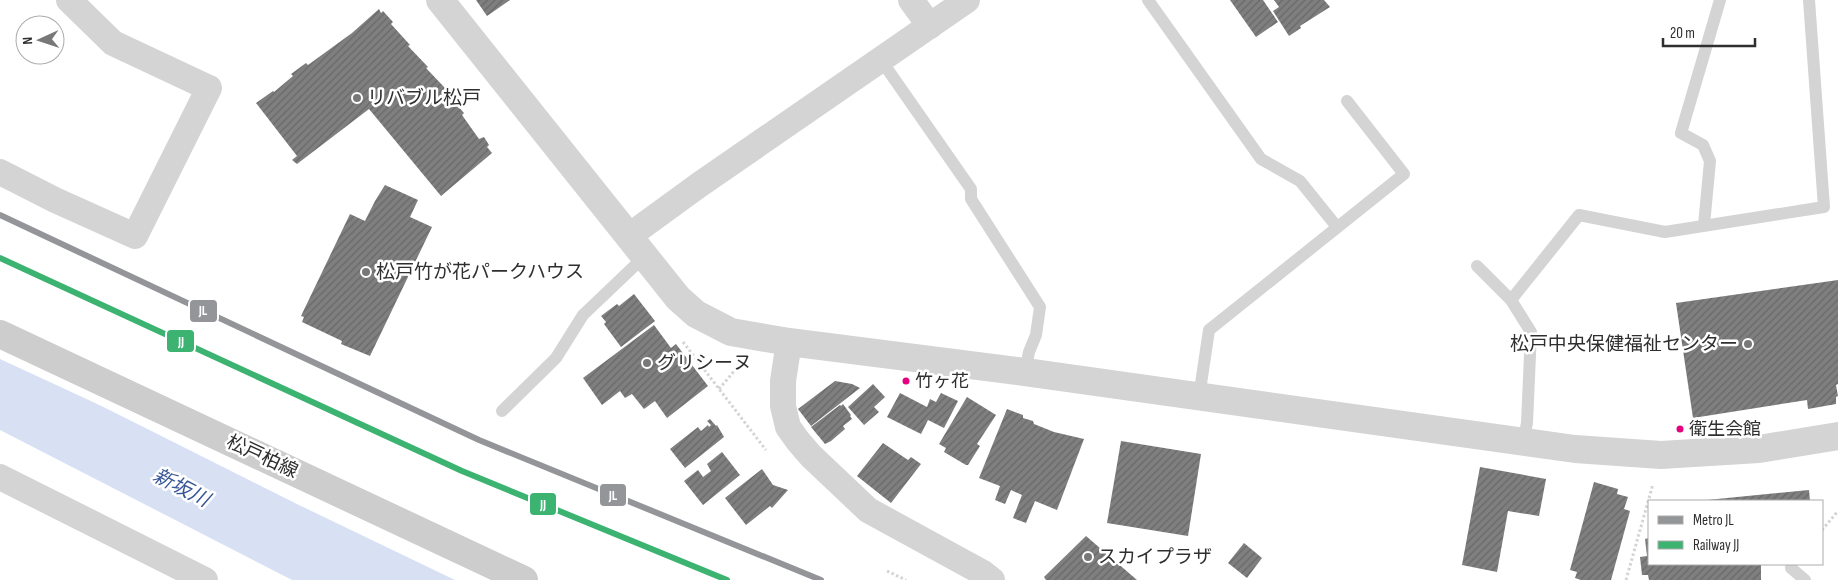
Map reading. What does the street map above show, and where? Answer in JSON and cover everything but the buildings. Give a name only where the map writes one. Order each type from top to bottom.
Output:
[{"type":"main road","name":"松戸柏線","points":[[0,334],[524,580]]},
{"type":"street","points":[[0,172],[55,200],[135,236],[210,88],[112,43],[68,0]]},
{"type":"street","points":[[440,0],[678,298],[696,314],[731,332],[789,342],[1026,372],[1575,450],[1661,454],[1759,449],[1838,436]]},
{"type":"street","points":[[912,0],[930,26]]},
{"type":"street","points":[[637,246],[699,185],[966,0]]},
{"type":"street","points":[[789,342],[783,381],[783,406],[788,427],[798,441],[868,510],[992,580]]},
{"type":"street","points":[[0,477],[205,580]]},
{"type":"lane","points":[[1148,0],[1261,158],[1300,181],[1338,227]]},
{"type":"lane","points":[[1704,225],[1710,161],[1703,145],[1682,133],[1720,0]]},
{"type":"lane","points":[[1511,300],[1579,215],[1665,232],[1824,206],[1810,0]]},
{"type":"lane","points":[[881,60],[971,189],[971,199],[1040,307],[1036,335],[1029,352],[1026,372]]},
{"type":"lane","points":[[1199,397],[1209,330],[1404,174],[1347,101]]},
{"type":"lane","points":[[502,412],[556,358],[583,315],[637,246]]},
{"type":"lane","points":[[1477,266],[1511,300],[1530,332],[1527,423],[1523,443]]},
{"type":"lane","points":[[1791,568],[1805,580]]},
{"type":"path","points":[[678,337],[772,457]]},
{"type":"path","points":[[719,389],[745,359]]},
{"type":"path","points":[[1648,500],[1661,454]]},
{"type":"path","points":[[1626,580],[1648,501]]},
{"type":"path","points":[[1823,529],[1838,511]]},
{"type":"path","points":[[887,571],[906,580]]},
{"type":"water","name":"新坂川","points":[[0,355],[299,505],[455,580],[292,580],[0,430]]},
{"type":"pier","points":[[1,353],[171,438],[0,359]]},
{"type":"metro line","name":"JL","points":[[0,215],[479,440],[821,580]]},
{"type":"rail line","name":"JJ","points":[[0,258],[462,471],[727,580]]},
{"type":"place","name":"リバブル松戸","points":[[357,98]]},
{"type":"place","name":"松戸竹が花パークハウス","points":[[366,272]]},
{"type":"place","name":"松戸中央保健福祉センター","points":[[1748,344]]},
{"type":"place","name":"グリシーヌ","points":[[647,363]]},
{"type":"place","name":"竹ヶ花","points":[[906,381]]},
{"type":"place","name":"衛生会館","points":[[1680,429]]},
{"type":"place","name":"スカイプラザ","points":[[1088,557]]}]
